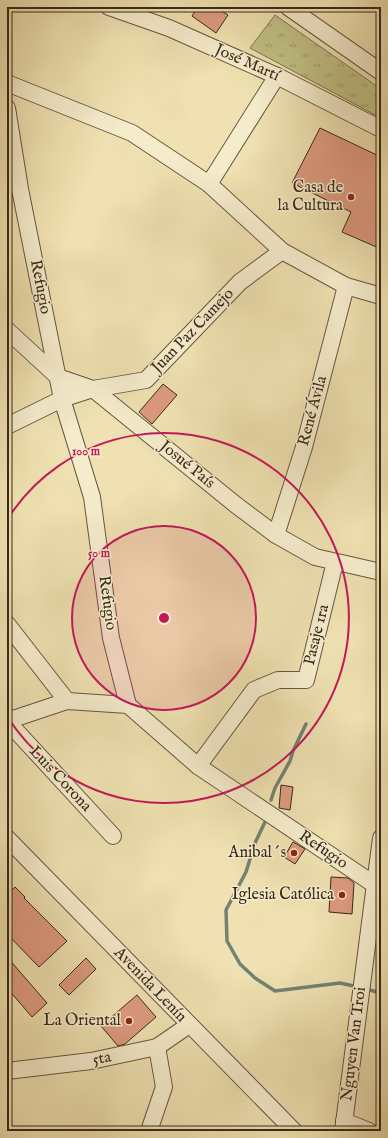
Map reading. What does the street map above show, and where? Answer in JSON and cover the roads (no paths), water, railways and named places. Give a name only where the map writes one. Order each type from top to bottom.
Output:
[{"type":"street","name":"José Martí","points":[[109,7],[169,28],[277,76],[381,129]]},
{"type":"street","points":[[288,7],[381,72]]},
{"type":"street","points":[[209,184],[277,76]]},
{"type":"street","points":[[7,83],[132,133],[209,184],[282,251],[346,286],[381,296]]},
{"type":"street","name":"Refugio","points":[[7,108],[20,189],[62,399],[92,497],[111,638],[128,704],[198,766],[375,885]]},
{"type":"street","name":"Juan Paz Camejo","points":[[7,426],[62,399],[93,389],[146,380],[240,282],[282,251]]},
{"type":"street","name":"René Ávila","points":[[276,535],[304,447],[346,286]]},
{"type":"street","name":"Josué País","points":[[7,330],[58,377],[93,389],[276,535],[315,557],[381,572]]},
{"type":"street","name":"Pasaje 1ra","points":[[198,766],[254,690],[278,680],[306,680],[335,562]]},
{"type":"street","points":[[7,624],[67,701]]},
{"type":"street","points":[[7,721],[67,701],[128,704]]},
{"type":"street","name":"Luis Corona","points":[[7,721],[113,836]]},
{"type":"street","name":"Avenida Lenín","points":[[7,838],[294,1131]]},
{"type":"street","name":"Nguyen Van Troi","points":[[343,1126],[381,838]]},
{"type":"street","name":"5ta","points":[[7,1071],[91,1061],[157,1047],[189,1025]]},
{"type":"street","points":[[149,1131],[164,1087],[157,1047]]},
{"type":"street","points":[[343,1126],[368,1131]]},
{"type":"waterway","points":[[271,800],[275,788],[290,761],[293,751],[306,724]]},
{"type":"waterway","points":[[265,822],[255,843],[246,872],[226,910],[227,941],[240,964],[255,978],[275,991],[340,983],[358,987]]},
{"type":"waterway","points":[[366,989],[381,993]]},
{"type":"place","name":"Casa de la Cultura","points":[[351,197]]},
{"type":"place","name":"Anibal´s","points":[[294,853]]},
{"type":"place","name":"Iglesia Católica","points":[[342,895]]},
{"type":"place","name":"La Oriental","points":[[129,1021]]}]
